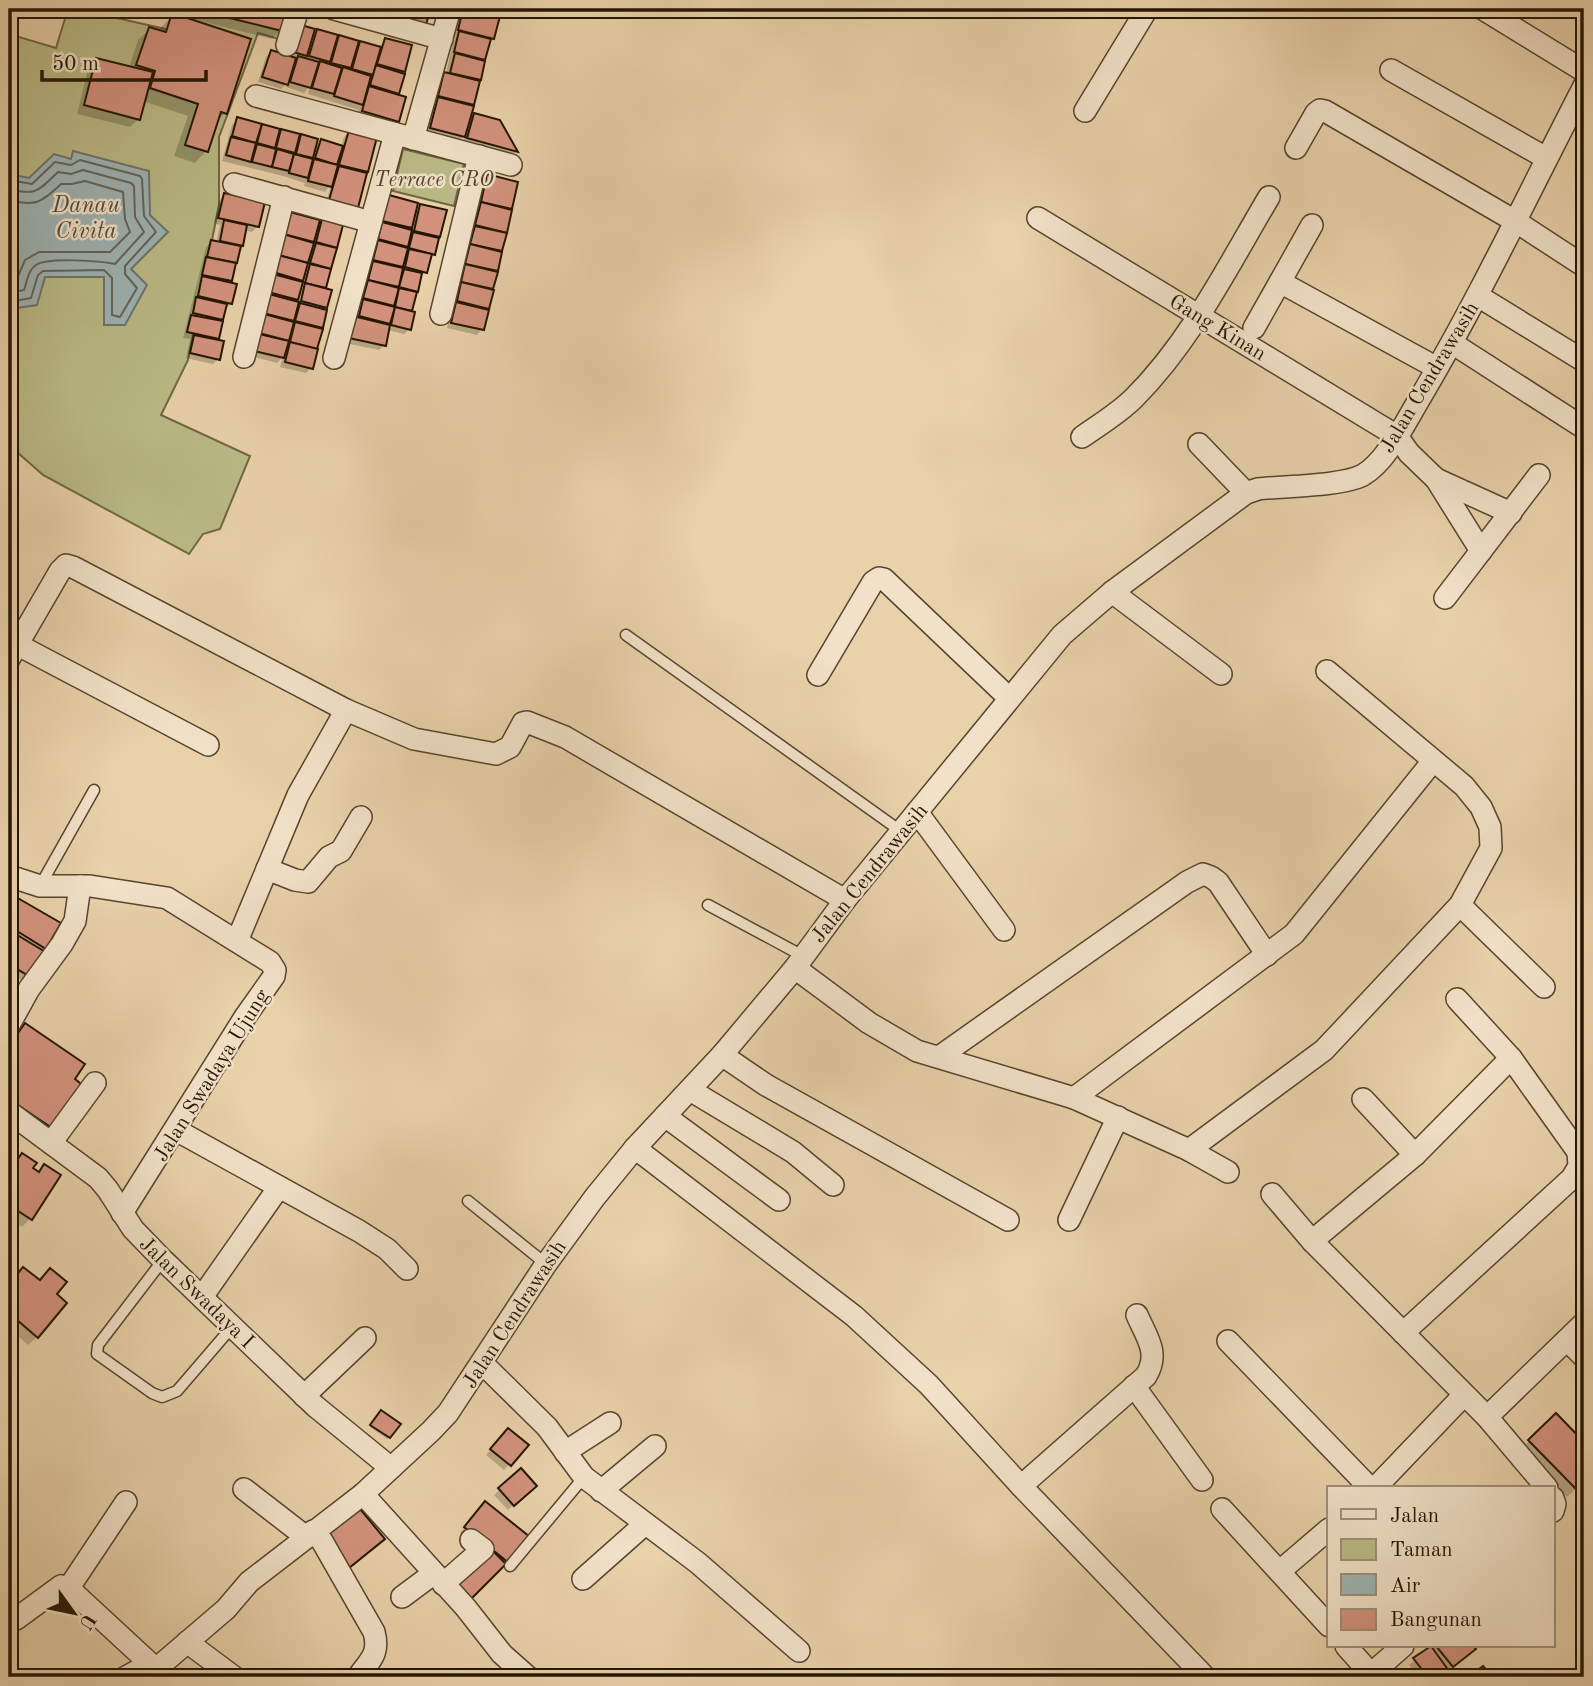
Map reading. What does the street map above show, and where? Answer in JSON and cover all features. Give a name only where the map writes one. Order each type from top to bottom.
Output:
[{"type":"street","points":[[286,45],[298,9]]},
{"type":"street","points":[[334,9],[442,39]]},
{"type":"street","points":[[334,358],[371,222],[442,39],[450,9]]},
{"type":"street","points":[[1085,111],[1147,9]]},
{"type":"street","points":[[1483,9],[1584,71]]},
{"type":"street","points":[[1391,70],[1546,158]]},
{"type":"street","name":"Jalan Cendrawasih","points":[[126,1677],[137,1671],[159,1673],[187,1642],[226,1609],[248,1582],[363,1494],[448,1413],[546,1264],[595,1197],[635,1148],[722,1055],[1062,635],[1112,592],[1246,493],[1258,489],[1345,481],[1360,477],[1372,469],[1397,436],[1452,343],[1584,86]]},
{"type":"street","points":[[256,96],[511,165]]},
{"type":"street","points":[[1296,148],[1316,113],[1325,111],[1515,221],[1584,265]]},
{"type":"street","points":[[441,314],[479,156]]},
{"type":"street","points":[[234,184],[371,222]]},
{"type":"street","points":[[1082,437],[1132,400],[1199,316],[1269,197]]},
{"type":"street","points":[[244,357],[284,198]]},
{"type":"street","name":"Gang Kinan","points":[[1038,218],[1397,436],[1409,453],[1436,479]]},
{"type":"street","points":[[1254,328],[1311,225]]},
{"type":"street","points":[[1280,282],[1437,368]]},
{"type":"street","points":[[1478,296],[1584,361]]},
{"type":"street","points":[[1452,343],[1584,428]]},
{"type":"street","points":[[1199,444],[1246,493]]},
{"type":"street","points":[[1446,598],[1539,475]]},
{"type":"street","points":[[1436,479],[1511,513]]},
{"type":"street","points":[[1436,479],[1481,551]]},
{"type":"street","points":[[208,745],[13,652],[60,570],[66,565],[346,710],[414,739],[496,754],[510,747],[520,725],[527,722],[565,737],[845,900]]},
{"type":"street","points":[[818,675],[873,582],[879,578],[884,579],[1009,698]]},
{"type":"street","points":[[1112,592],[1221,674]]},
{"type":"street","points":[[1189,1150],[1324,1050],[1460,905],[1491,848],[1490,827],[1481,807],[1464,786],[1327,671]]},
{"type":"street","points":[[237,941],[298,795],[346,710]]},
{"type":"street","points":[[1074,1098],[1294,934],[1433,761]]},
{"type":"street","points":[[917,813],[1004,930]]},
{"type":"street","points":[[267,869],[308,882],[329,857],[341,851],[361,817]]},
{"type":"street","points":[[939,1057],[1187,881],[1203,874],[1218,882],[1267,955]]},
{"type":"street","name":"Jalan Swadaya Ujung","points":[[9,876],[40,886],[90,886],[167,898],[270,962],[275,970],[274,976],[245,1017],[122,1213]]},
{"type":"street","points":[[9,1025],[29,989],[75,921],[80,886]]},
{"type":"street","points":[[1460,905],[1544,987]]},
{"type":"street","points":[[799,962],[869,1023],[917,1051],[1074,1098],[1189,1150],[1228,1172]]},
{"type":"street","points":[[1403,1333],[1572,1178],[1578,1166],[1578,1152],[1511,1058],[1457,999]]},
{"type":"street","points":[[722,1055],[766,1085],[1008,1220]]},
{"type":"street","points":[[1312,1241],[1415,1155],[1511,1058]]},
{"type":"street","points":[[51,1143],[95,1083]]},
{"type":"street","points":[[690,1090],[793,1152],[833,1185]]},
{"type":"street","points":[[1363,1099],[1415,1155]]},
{"type":"street","name":"Jalan Swadaya I","points":[[9,1112],[98,1178],[133,1228],[163,1260],[304,1396],[391,1468]]},
{"type":"street","points":[[665,1116],[779,1200]]},
{"type":"street","points":[[1069,1220],[1118,1117]]},
{"type":"street","points":[[176,1130],[359,1231],[387,1249],[407,1269]]},
{"type":"street","points":[[635,1148],[854,1316],[929,1384],[1021,1486],[1205,1677]]},
{"type":"street","points":[[202,1297],[279,1187]]},
{"type":"street","points":[[1272,1194],[1312,1241],[1487,1417],[1545,1486]]},
{"type":"street","points":[[1021,1486],[1146,1376],[1154,1363],[1153,1351],[1137,1315]]},
{"type":"street","points":[[1487,1417],[1584,1323]]},
{"type":"street","points":[[304,1396],[365,1338]]},
{"type":"street","points":[[1567,1339],[1584,1357]]},
{"type":"street","points":[[1228,1341],[1368,1486]]},
{"type":"street","points":[[482,1363],[547,1427],[584,1477],[698,1563],[799,1651]]},
{"type":"street","points":[[1134,1386],[1202,1479]]},
{"type":"street","points":[[1377,1486],[1464,1395]]},
{"type":"street","points":[[565,1452],[610,1423]]},
{"type":"street","points":[[601,1492],[656,1446]]},
{"type":"street","points":[[244,1489],[322,1541],[374,1632],[376,1651],[358,1677]]},
{"type":"street","points":[[363,1494],[466,1608],[502,1654],[528,1677]]},
{"type":"street","points":[[68,1589],[126,1502]]},
{"type":"street","points":[[1222,1508],[1327,1624]]},
{"type":"street","points":[[583,1579],[645,1524]]},
{"type":"street","points":[[1280,1571],[1327,1531]]},
{"type":"street","points":[[402,1597],[438,1579],[483,1549],[471,1540]]},
{"type":"street","points":[[9,1619],[16,1619],[61,1586],[68,1589],[159,1673]]},
{"type":"street","points":[[187,1642],[234,1677]]},
{"type":"street","points":[[1348,1648],[1371,1676],[1401,1648]]},
{"type":"lane","points":[[626,635],[902,832]]},
{"type":"lane","points":[[40,886],[94,790]]},
{"type":"lane","points":[[708,905],[799,962]]},
{"type":"lane","points":[[468,1201],[546,1264]]},
{"type":"lane","points":[[163,1260],[98,1345],[97,1354],[152,1393],[162,1397],[177,1391],[232,1327]]},
{"type":"lane","points":[[510,1566],[584,1477]]},
{"type":"green space","points":[[68,9],[179,32],[186,9],[295,9],[286,41],[258,33],[219,137],[219,205],[188,360],[161,415],[250,456],[220,529],[203,534],[189,554],[43,475],[9,445],[9,34],[56,48]]},
{"type":"green space","name":"Terrace CRO","points":[[403,149],[464,164],[454,206],[393,191]]},
{"type":"water","name":"Danau Civita","points":[[73,151],[149,171],[150,215],[168,232],[131,269],[147,285],[125,325],[104,325],[104,277],[45,277],[37,305],[9,309],[9,174],[29,178],[54,154],[71,159]]},
{"type":"building","points":[[288,9],[282,31],[201,11]]},
{"type":"building","points":[[381,9],[405,9],[401,22],[379,16]]},
{"type":"building","points":[[406,9],[431,9],[426,24],[403,17]]},
{"type":"building","points":[[463,9],[500,16],[494,39],[458,30]]},
{"type":"building","points":[[476,9],[502,9],[500,15]]},
{"type":"building","points":[[172,13],[251,39],[227,114],[221,112],[208,152],[185,145],[198,104],[150,88],[155,71],[136,65],[149,27],[166,32]]},
{"type":"building","points":[[294,23],[315,29],[307,56],[286,50]]},
{"type":"building","points":[[317,29],[338,35],[330,62],[309,56]]},
{"type":"building","points":[[459,31],[491,39],[485,60],[454,52]]},
{"type":"building","points":[[339,35],[359,41],[351,68],[331,63]]},
{"type":"building","points":[[385,38],[412,45],[405,72],[377,64]]},
{"type":"building","points":[[360,41],[381,47],[373,75],[352,69]]},
{"type":"building","points":[[271,50],[296,58],[288,85],[262,77]]},
{"type":"building","points":[[455,53],[485,61],[481,80],[450,73]]},
{"type":"building","points":[[298,56],[319,62],[311,88],[290,82]]},
{"type":"building","points":[[96,58],[153,72],[140,120],[84,105]]},
{"type":"building","points":[[320,61],[342,68],[334,94],[312,88]]},
{"type":"building","points":[[376,65],[405,74],[399,94],[370,85]]},
{"type":"building","points":[[343,67],[371,76],[363,105],[334,96]]},
{"type":"building","points":[[444,72],[480,81],[474,105],[438,96]]},
{"type":"building","points":[[369,86],[406,97],[399,122],[362,111]]},
{"type":"building","points":[[438,97],[474,106],[465,137],[430,128]]},
{"type":"building","points":[[474,113],[500,120],[518,152],[467,138]]},
{"type":"building","points":[[237,117],[262,124],[256,143],[232,136]]},
{"type":"building","points":[[262,124],[280,129],[275,148],[257,143]]},
{"type":"building","points":[[281,129],[300,134],[295,153],[276,148]]},
{"type":"building","points":[[349,130],[377,137],[368,172],[339,165]]},
{"type":"building","points":[[301,134],[318,139],[313,158],[296,154]]},
{"type":"building","points":[[231,137],[256,143],[251,162],[226,155]]},
{"type":"building","points":[[321,139],[343,146],[337,165],[315,158]]},
{"type":"building","points":[[257,144],[276,149],[272,167],[252,162]]},
{"type":"building","points":[[277,149],[294,154],[289,171],[272,167]]},
{"type":"building","points":[[294,154],[313,159],[308,178],[289,173]]},
{"type":"building","points":[[314,159],[338,165],[332,187],[308,181]]},
{"type":"building","points":[[339,166],[367,173],[358,208],[329,200]]},
{"type":"building","points":[[487,174],[518,182],[512,209],[481,202]]},
{"type":"building","points":[[224,193],[265,202],[259,227],[218,218]]},
{"type":"building","points":[[389,195],[418,203],[412,228],[382,221]]},
{"type":"building","points":[[481,202],[512,210],[507,233],[475,225]]},
{"type":"building","points":[[420,204],[447,210],[440,237],[414,231]]},
{"type":"building","points":[[290,212],[320,220],[314,242],[283,234]]},
{"type":"building","points":[[322,219],[343,225],[337,248],[316,242]]},
{"type":"building","points":[[224,220],[247,225],[243,246],[220,241]]},
{"type":"building","points":[[382,222],[412,230],[408,247],[378,239]]},
{"type":"building","points":[[475,226],[507,233],[502,251],[470,244]]},
{"type":"building","points":[[413,232],[439,238],[435,255],[409,248]]},
{"type":"building","points":[[283,234],[314,243],[308,263],[278,255]]},
{"type":"building","points":[[211,240],[241,246],[237,263],[207,257]]},
{"type":"building","points":[[378,240],[408,248],[403,267],[373,260]]},
{"type":"building","points":[[316,243],[337,248],[331,269],[310,263]]},
{"type":"building","points":[[470,244],[502,252],[498,271],[465,264]]},
{"type":"building","points":[[409,249],[432,254],[427,273],[405,267]]},
{"type":"building","points":[[278,255],[308,263],[303,281],[273,272]]},
{"type":"building","points":[[206,257],[236,263],[232,281],[202,275]]},
{"type":"building","points":[[373,261],[403,268],[399,287],[368,280]]},
{"type":"building","points":[[310,264],[331,269],[326,288],[305,283]]},
{"type":"building","points":[[465,264],[498,272],[493,289],[461,282]]},
{"type":"building","points":[[404,269],[422,273],[418,292],[399,287]]},
{"type":"building","points":[[273,274],[303,282],[298,300],[268,292]]},
{"type":"building","points":[[202,276],[237,284],[232,304],[198,296]]},
{"type":"building","points":[[368,280],[399,288],[394,306],[363,298]]},
{"type":"building","points":[[461,282],[494,290],[489,309],[457,301]]},
{"type":"building","points":[[305,283],[332,290],[327,308],[301,301]]},
{"type":"building","points":[[399,288],[417,292],[412,311],[395,307]]},
{"type":"building","points":[[269,294],[299,302],[294,321],[263,313]]},
{"type":"building","points":[[196,297],[227,304],[223,320],[193,313]]},
{"type":"building","points":[[363,299],[395,307],[390,324],[359,316]]},
{"type":"building","points":[[456,302],[489,310],[484,330],[451,323]]},
{"type":"building","points":[[300,303],[327,310],[323,328],[295,321]]},
{"type":"building","points":[[395,307],[415,312],[411,330],[391,325]]},
{"type":"building","points":[[264,314],[294,322],[289,341],[259,333]]},
{"type":"building","points":[[191,315],[223,321],[219,339],[187,332]]},
{"type":"building","points":[[349,315],[390,325],[386,346],[344,337]]},
{"type":"building","points":[[295,322],[323,329],[317,349],[290,342]]},
{"type":"building","points":[[259,334],[289,341],[284,358],[254,351]]},
{"type":"building","points":[[194,335],[224,341],[220,360],[190,353]]},
{"type":"building","points":[[290,342],[318,349],[313,369],[285,362]]},
{"type":"building","points":[[9,893],[61,923],[46,949],[9,926]]},
{"type":"building","points":[[9,930],[47,953],[32,978],[9,964]]},
{"type":"building","points":[[25,1023],[85,1064],[75,1079],[85,1087],[55,1130],[9,1099],[9,1046]]},
{"type":"building","points":[[22,1153],[37,1163],[33,1168],[39,1172],[44,1164],[61,1175],[32,1220],[9,1205],[9,1172]]},
{"type":"building","points":[[23,1267],[40,1280],[50,1268],[67,1282],[57,1294],[67,1303],[38,1338],[9,1313],[9,1284]]},
{"type":"building","points":[[381,1410],[401,1424],[390,1438],[370,1425]]},
{"type":"building","points":[[1556,1413],[1584,1442],[1584,1483],[1577,1490],[1528,1440]]},
{"type":"building","points":[[508,1428],[529,1445],[511,1466],[490,1449]]},
{"type":"building","points":[[521,1468],[537,1486],[514,1506],[498,1488]]},
{"type":"building","points":[[485,1501],[530,1537],[509,1563],[464,1527]]},
{"type":"building","points":[[356,1504],[385,1539],[349,1568],[321,1533]]},
{"type":"building","points":[[488,1546],[506,1564],[469,1601],[451,1584]]},
{"type":"building","points":[[1432,1648],[1449,1671],[1441,1677],[1428,1677],[1413,1658]]},
{"type":"building","points":[[1438,1648],[1476,1649],[1453,1667]]},
{"type":"building","points":[[1483,1666],[1492,1677],[1468,1677]]}]
